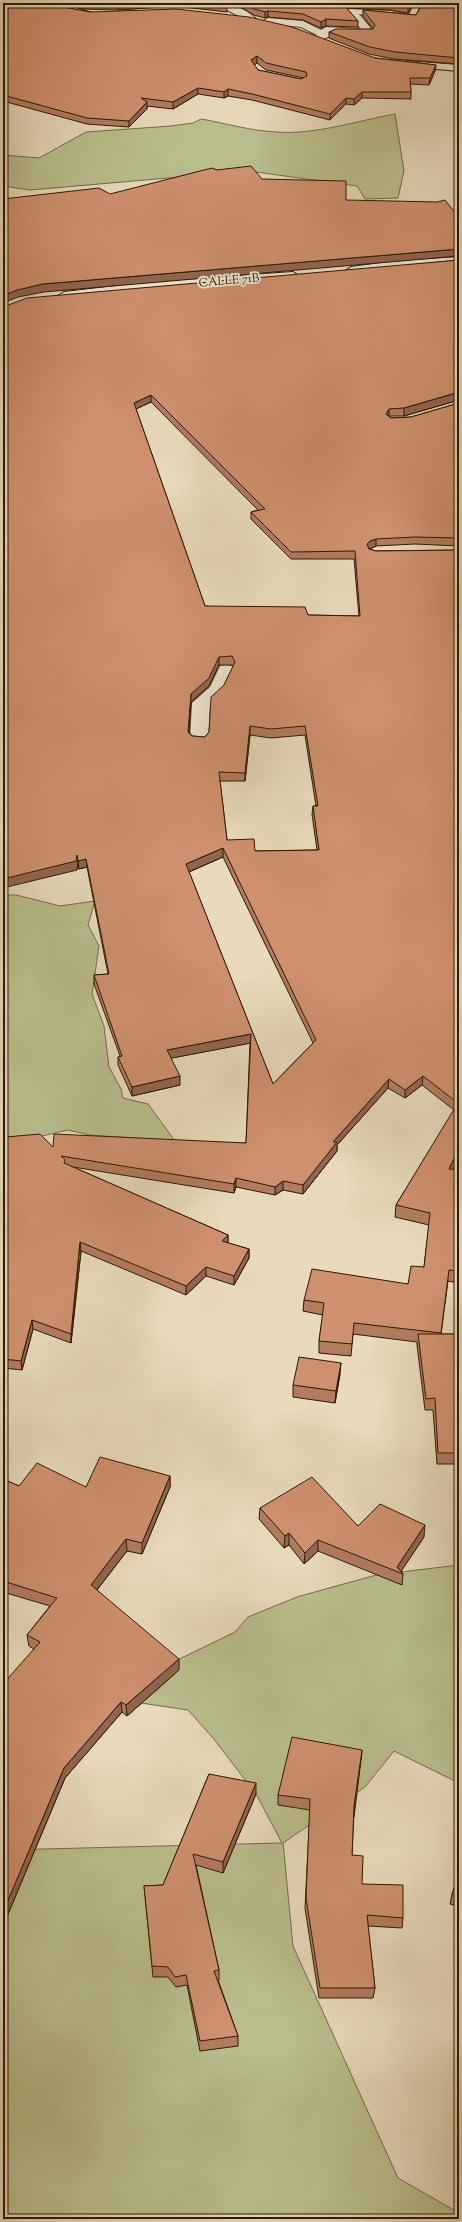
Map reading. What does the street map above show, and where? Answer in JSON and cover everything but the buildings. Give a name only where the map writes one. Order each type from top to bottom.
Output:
[{"type":"street","points":[[53,3],[69,10],[100,15]]},
{"type":"street","points":[[219,3],[244,14],[251,19]]},
{"type":"street","points":[[228,18],[251,19],[318,38],[346,32],[369,32],[351,11],[391,14],[412,18],[416,9]]},
{"type":"street","points":[[268,21],[303,24],[313,31],[329,36],[367,41],[376,40]]},
{"type":"street","points":[[394,63],[459,68]]},
{"type":"street","points":[[340,272],[395,265],[459,261]]},
{"type":"street","name":"CALLE 71B","points":[[51,297],[148,287],[303,275]]},
{"type":"street","points":[[199,740],[201,703],[216,689],[226,670]]},
{"type":"green space","points":[[395,114],[404,171],[398,198],[365,199],[357,186],[249,171],[30,190],[3,186],[3,155],[39,158],[86,132],[171,126],[193,123],[201,119],[257,130],[291,132],[336,127]]},
{"type":"green space","points":[[3,895],[16,895],[60,906],[95,901],[88,925],[99,946],[92,994],[104,1026],[109,1067],[121,1089],[123,1098],[148,1104],[175,1141],[90,1135],[68,1130],[3,1145]]},
{"type":"green space","points":[[459,1565],[459,1783],[394,1751],[365,1787],[283,1843],[293,1946],[398,2178],[459,2213],[459,2219],[3,2219],[3,1850],[282,1843],[256,1794],[213,1738],[188,1710],[101,1697],[235,1632],[248,1617],[297,1597],[376,1575]]}]
